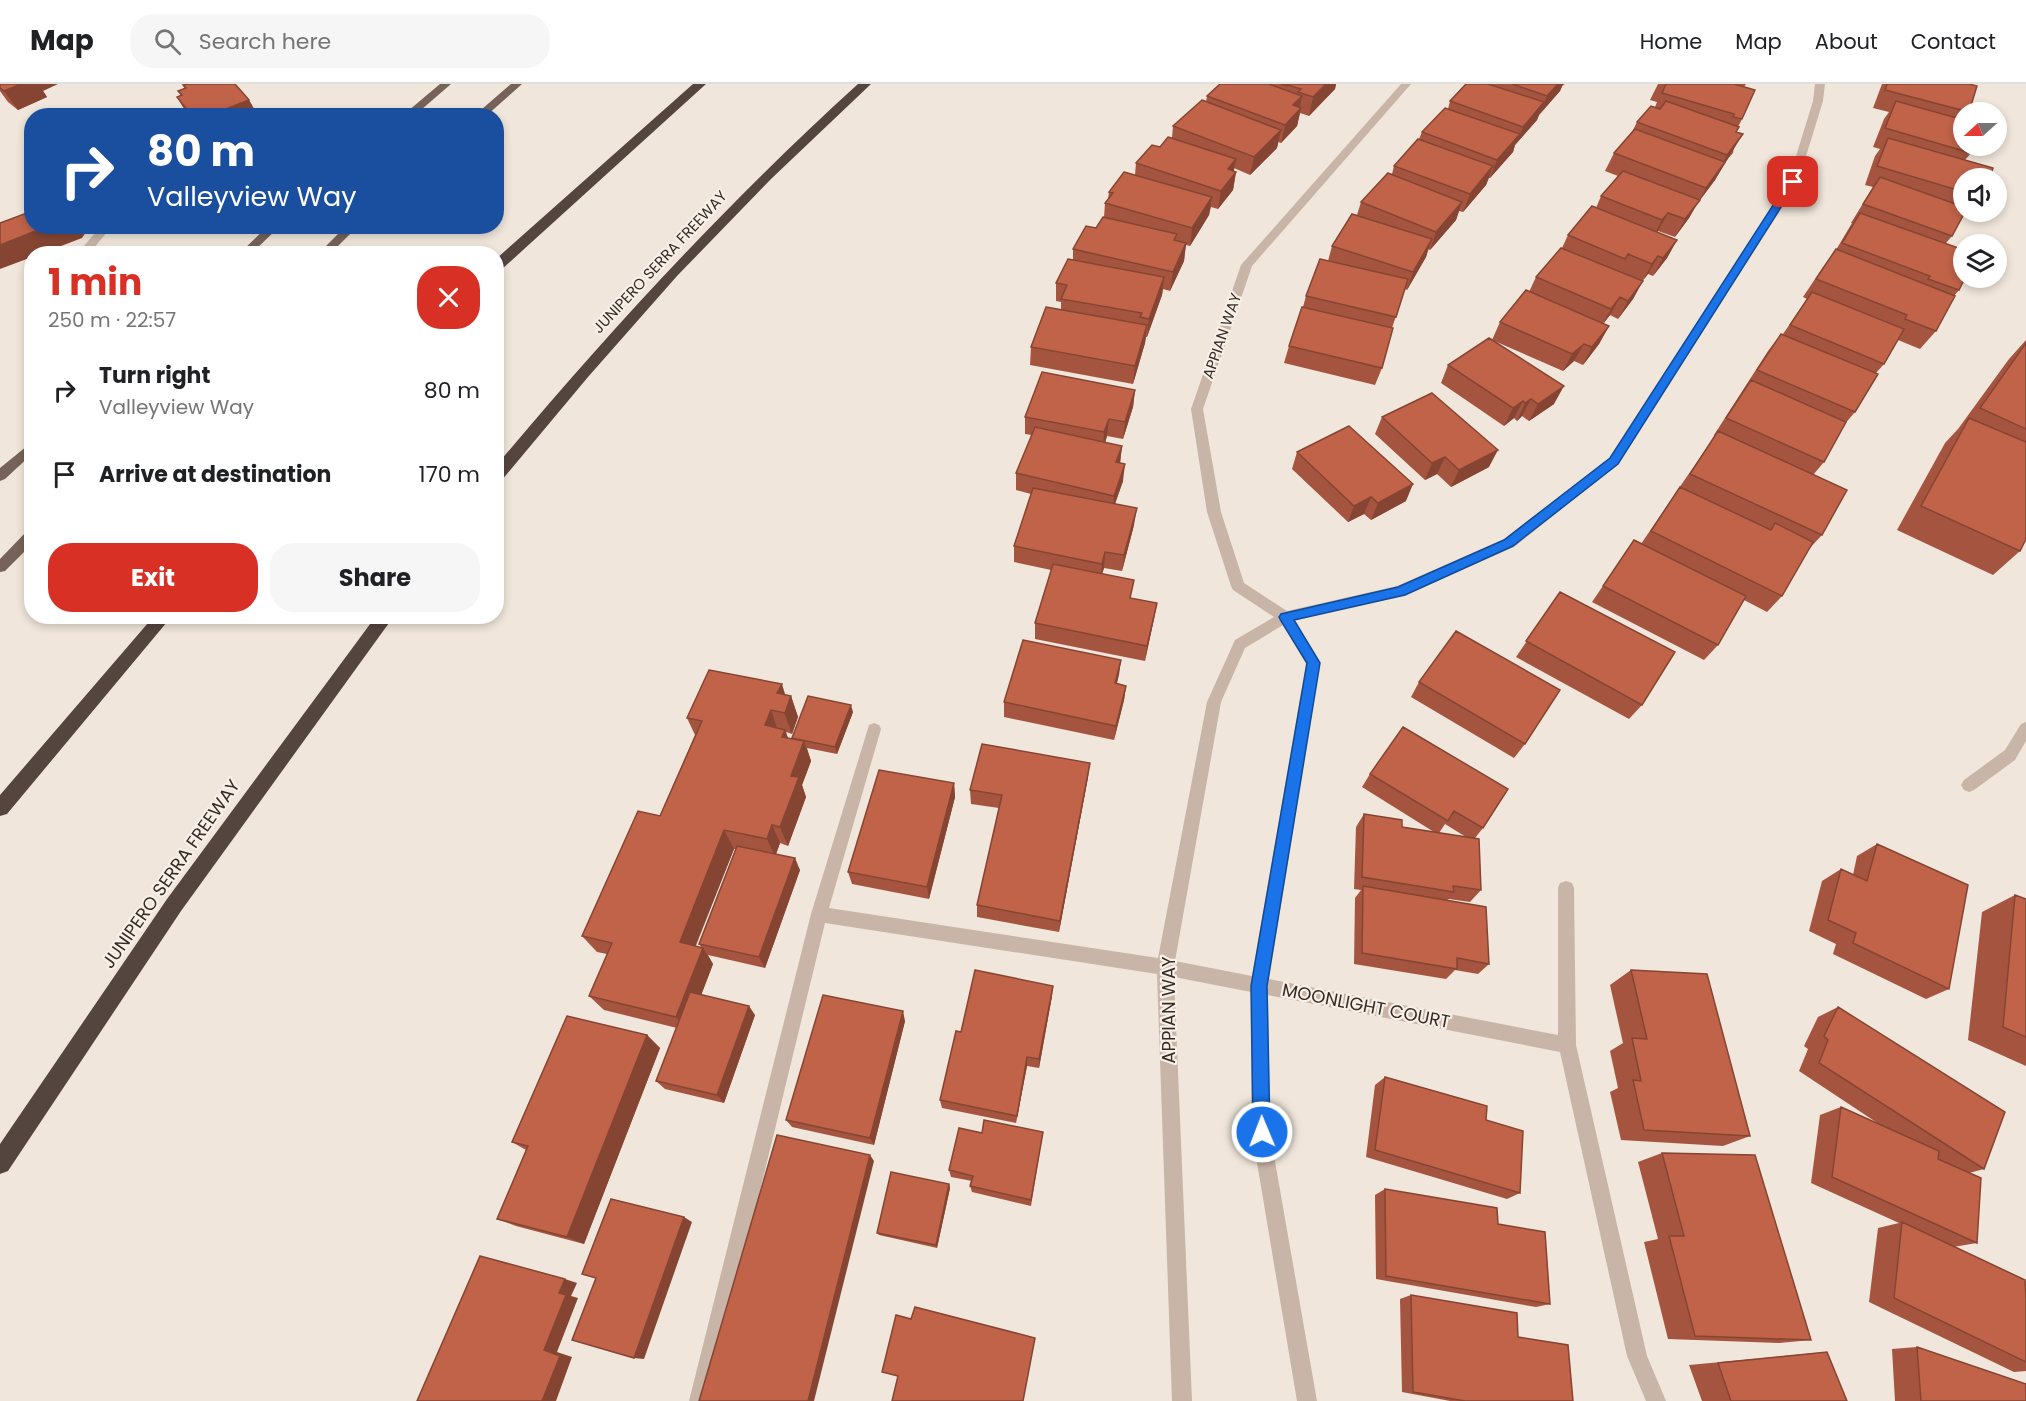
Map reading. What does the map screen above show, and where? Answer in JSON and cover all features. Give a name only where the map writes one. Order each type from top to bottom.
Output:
[{"type":"highway","points":[[504,260],[580,189],[700,84]]},
{"type":"highway","name":"JUNIPERO SERRA FREEWAY","points":[[504,467],[553,408],[690,256],[753,191],[865,84]]},
{"type":"highway","points":[[0,808],[157,624]]},
{"type":"highway","name":"JUNIPERO SERRA FREEWAY","points":[[0,1163],[174,905],[380,624]]},
{"type":"main road","points":[[417,108],[446,84]]},
{"type":"main road","points":[[488,108],[517,84]]},
{"type":"main road","points":[[253,246],[266,234]]},
{"type":"main road","points":[[332,246],[344,234]]},
{"type":"main road","points":[[0,476],[24,454]]},
{"type":"main road","points":[[0,567],[24,543]]},
{"type":"street","name":"APPIAN WAY","points":[[1307,1401],[1262,1132],[1259,986],[1313,663],[1285,617],[1238,586],[1214,512],[1197,409],[1247,265],[1406,84]]},
{"type":"street","points":[[1285,617],[1400,591],[1509,543],[1614,461],[1793,182],[1818,101],[1820,84]]},
{"type":"street","points":[[89,246],[100,234]]},
{"type":"street","name":"APPIAN WAY","points":[[1182,1401],[1165,967],[1214,702],[1240,644],[1285,617]]},
{"type":"street","points":[[1969,784],[2010,755],[2026,728]]},
{"type":"street","points":[[699,1401],[819,914],[874,729]]},
{"type":"street","points":[[1566,888],[1567,1045],[1636,1356],[1656,1401]]},
{"type":"street","name":"MOONLIGHT COURT","points":[[819,914],[1165,967],[1567,1045]]},
{"type":"building","points":[[0,84],[21,84],[4,91],[0,88]]},
{"type":"building","points":[[235,84],[249,100],[228,108],[186,108],[177,97],[182,95],[178,91],[186,88],[183,85]]},
{"type":"building","points":[[1220,84],[1269,84],[1302,96],[1293,105],[1301,108],[1285,125],[1207,96]]},
{"type":"building","points":[[1281,84],[1326,84],[1313,97],[1298,92],[1301,89]]},
{"type":"building","points":[[1466,84],[1488,84],[1544,102],[1523,127],[1450,101]]},
{"type":"building","points":[[1512,84],[1558,84],[1547,96]]},
{"type":"building","points":[[1666,84],[1734,84],[1755,90],[1742,119],[1733,117],[1734,114],[1662,93]]},
{"type":"building","points":[[1887,84],[1969,84],[1977,86],[1972,102],[1953,102],[1953,108],[1885,90]]},
{"type":"building","points":[[1202,100],[1281,130],[1254,157],[1173,126]]},
{"type":"building","points":[[1666,101],[1739,127],[1736,132],[1743,134],[1727,155],[1637,122],[1651,106],[1660,109]]},
{"type":"building","points":[[1896,101],[1953,117],[1953,148],[1885,128]]},
{"type":"building","points":[[1445,108],[1520,134],[1497,160],[1422,132]]},
{"type":"building","points":[[1635,129],[1725,162],[1706,188],[1614,153]]},
{"type":"building","points":[[1168,137],[1236,159],[1228,169],[1236,172],[1221,191],[1136,163],[1152,145],[1160,147]]},
{"type":"building","points":[[1888,138],[1993,168],[1953,168],[1953,189],[1877,166]]},
{"type":"building","points":[[1418,139],[1493,166],[1470,194],[1394,166]]},
{"type":"building","points":[[1623,171],[1700,200],[1685,219],[1668,213],[1662,220],[1601,196]]},
{"type":"building","points":[[1124,172],[1212,197],[1192,228],[1105,203],[1113,193],[1109,192]]},
{"type":"building","points":[[1388,173],[1462,202],[1436,232],[1361,202]]},
{"type":"building","points":[[1880,177],[1953,203],[1953,222],[1960,222],[1952,236],[1863,204]]},
{"type":"building","points":[[1592,206],[1677,240],[1663,258],[1658,256],[1652,264],[1628,254],[1625,259],[1568,235]]},
{"type":"building","points":[[1860,213],[1953,246],[1953,288],[1928,279],[1930,276],[1842,243]]},
{"type":"building","points":[[24,214],[24,234],[28,234],[0,245],[0,223]]},
{"type":"building","points":[[1352,214],[1432,239],[1413,272],[1332,246]]},
{"type":"building","points":[[1103,217],[1177,234],[1174,240],[1186,243],[1173,272],[1073,249],[1086,226],[1096,228]]},
{"type":"building","points":[[1561,248],[1643,281],[1628,301],[1620,297],[1611,309],[1536,277]]},
{"type":"building","points":[[1836,249],[1955,296],[1936,331],[1905,319],[1907,315],[1816,279]]},
{"type":"building","points":[[1068,259],[1164,277],[1149,319],[1140,317],[1142,313],[1061,299],[1067,285],[1056,283]]},
{"type":"building","points":[[1320,259],[1408,279],[1396,317],[1306,296]]},
{"type":"building","points":[[1526,290],[1609,326],[1592,347],[1584,344],[1572,354],[1500,322]]},
{"type":"building","points":[[1812,292],[1904,329],[1884,364],[1790,325]]},
{"type":"building","points":[[1046,307],[1147,325],[1135,366],[1031,347]]},
{"type":"building","points":[[1302,307],[1393,328],[1382,368],[1289,346]]},
{"type":"building","points":[[1781,334],[1878,374],[1855,412],[1757,370]]},
{"type":"building","points":[[1489,338],[1564,386],[1538,404],[1531,399],[1513,408],[1448,365]]},
{"type":"building","points":[[2026,343],[2026,429],[1980,408]]},
{"type":"building","points":[[1042,372],[1135,390],[1125,422],[1109,419],[1104,432],[1025,417]]},
{"type":"building","points":[[1751,380],[1846,422],[1824,462],[1726,418]]},
{"type":"building","points":[[1432,393],[1498,450],[1459,470],[1445,457],[1432,463],[1382,417]]},
{"type":"building","points":[[1969,418],[2026,442],[2026,539],[2020,551],[1921,506]]},
{"type":"building","points":[[1349,426],[1413,484],[1378,503],[1371,497],[1354,506],[1297,452]]},
{"type":"building","points":[[1035,427],[1122,446],[1116,462],[1125,464],[1114,496],[1016,473]]},
{"type":"building","points":[[1718,431],[1847,490],[1822,535],[1690,474]]},
{"type":"building","points":[[1680,487],[1771,530],[1775,523],[1813,542],[1782,596],[1651,531]]},
{"type":"building","points":[[1033,488],[1137,508],[1124,555],[1105,552],[1102,564],[1014,546]]},
{"type":"building","points":[[1634,540],[1746,596],[1718,645],[1603,586]]},
{"type":"building","points":[[1053,564],[1134,580],[1130,598],[1157,603],[1147,646],[1035,623]]},
{"type":"building","points":[[1560,592],[1675,652],[1642,705],[1526,641]]},
{"type":"building","points":[[1456,631],[1560,690],[1525,744],[1419,682]]},
{"type":"building","points":[[1023,640],[1121,660],[1115,683],[1126,686],[1116,726],[1004,702]]},
{"type":"building","points":[[709,670],[782,684],[777,693],[791,696],[785,713],[771,710],[765,725],[785,730],[782,737],[804,741],[791,776],[799,777],[780,827],[772,825],[767,839],[724,830],[680,942],[703,948],[676,1017],[589,996],[612,943],[582,936],[638,811],[660,816],[702,721],[687,718]]},
{"type":"building","points":[[808,696],[851,705],[835,747],[792,738]]},
{"type":"building","points":[[1403,727],[1508,789],[1483,828],[1454,811],[1448,821],[1370,774]]},
{"type":"building","points":[[982,744],[1090,763],[1060,921],[977,905],[1002,795],[970,790]]},
{"type":"building","points":[[879,770],[954,783],[927,887],[848,872]]},
{"type":"building","points":[[1364,814],[1402,820],[1402,827],[1479,839],[1481,890],[1453,886],[1454,892],[1362,877]]},
{"type":"building","points":[[1877,844],[1968,885],[1949,989],[1853,943],[1856,933],[1828,920],[1841,869],[1867,881]]},
{"type":"building","points":[[737,846],[795,858],[759,957],[699,944]]},
{"type":"building","points":[[1363,886],[1486,907],[1489,964],[1457,958],[1457,969],[1362,953]]},
{"type":"building","points":[[2015,895],[2026,899],[2026,1037],[2003,1027]]},
{"type":"building","points":[[975,970],[1053,986],[1039,1059],[1027,1057],[1017,1116],[940,1100],[956,1031],[961,1032]]},
{"type":"building","points":[[1631,970],[1707,974],[1750,1136],[1644,1130],[1633,1080],[1641,1081],[1632,1038],[1647,1039]]},
{"type":"building","points":[[690,992],[749,1006],[717,1095],[656,1081]]},
{"type":"building","points":[[823,995],[903,1011],[870,1138],[786,1120]]},
{"type":"building","points":[[1838,1007],[2005,1112],[1984,1169],[1819,1063],[1828,1040],[1824,1036]]},
{"type":"building","points":[[567,1016],[647,1035],[567,1237],[497,1219],[528,1146],[512,1142]]},
{"type":"building","points":[[1385,1077],[1487,1106],[1486,1120],[1523,1131],[1520,1193],[1375,1150]]},
{"type":"building","points":[[1841,1107],[1939,1151],[1938,1159],[1981,1178],[1977,1243],[1832,1177]]},
{"type":"building","points":[[984,1120],[1043,1132],[1031,1200],[970,1186],[973,1176],[949,1170],[959,1128],[982,1133]]},
{"type":"building","points":[[777,1135],[870,1155],[808,1401],[699,1401]]},
{"type":"building","points":[[1662,1153],[1755,1155],[1811,1340],[1695,1336],[1669,1236],[1684,1236]]},
{"type":"building","points":[[891,1172],[949,1184],[936,1245],[877,1233]]},
{"type":"building","points":[[1385,1189],[1497,1208],[1498,1224],[1545,1232],[1550,1304],[1386,1276]]},
{"type":"building","points":[[611,1199],[684,1217],[634,1358],[572,1340],[596,1278],[582,1274]]},
{"type":"building","points":[[1902,1222],[2025,1280],[2026,1362],[1894,1298]]},
{"type":"building","points":[[480,1256],[565,1279],[559,1293],[566,1295],[544,1350],[560,1356],[542,1401],[417,1401]]},
{"type":"building","points":[[1411,1295],[1517,1313],[1518,1337],[1568,1345],[1573,1401],[1465,1401],[1413,1392]]},
{"type":"building","points":[[915,1307],[1035,1338],[1023,1401],[892,1401],[898,1376],[882,1372],[896,1315],[911,1319]]},
{"type":"building","points":[[1917,1347],[2026,1384],[2026,1401],[1921,1401]]},
{"type":"building","points":[[1827,1352],[1847,1401],[1731,1401],[1718,1363]]},
{"type":"route","points":[[1262,1132],[1259,986],[1313,663],[1285,617],[1400,591],[1509,543],[1614,461],[1793,182]]}]
